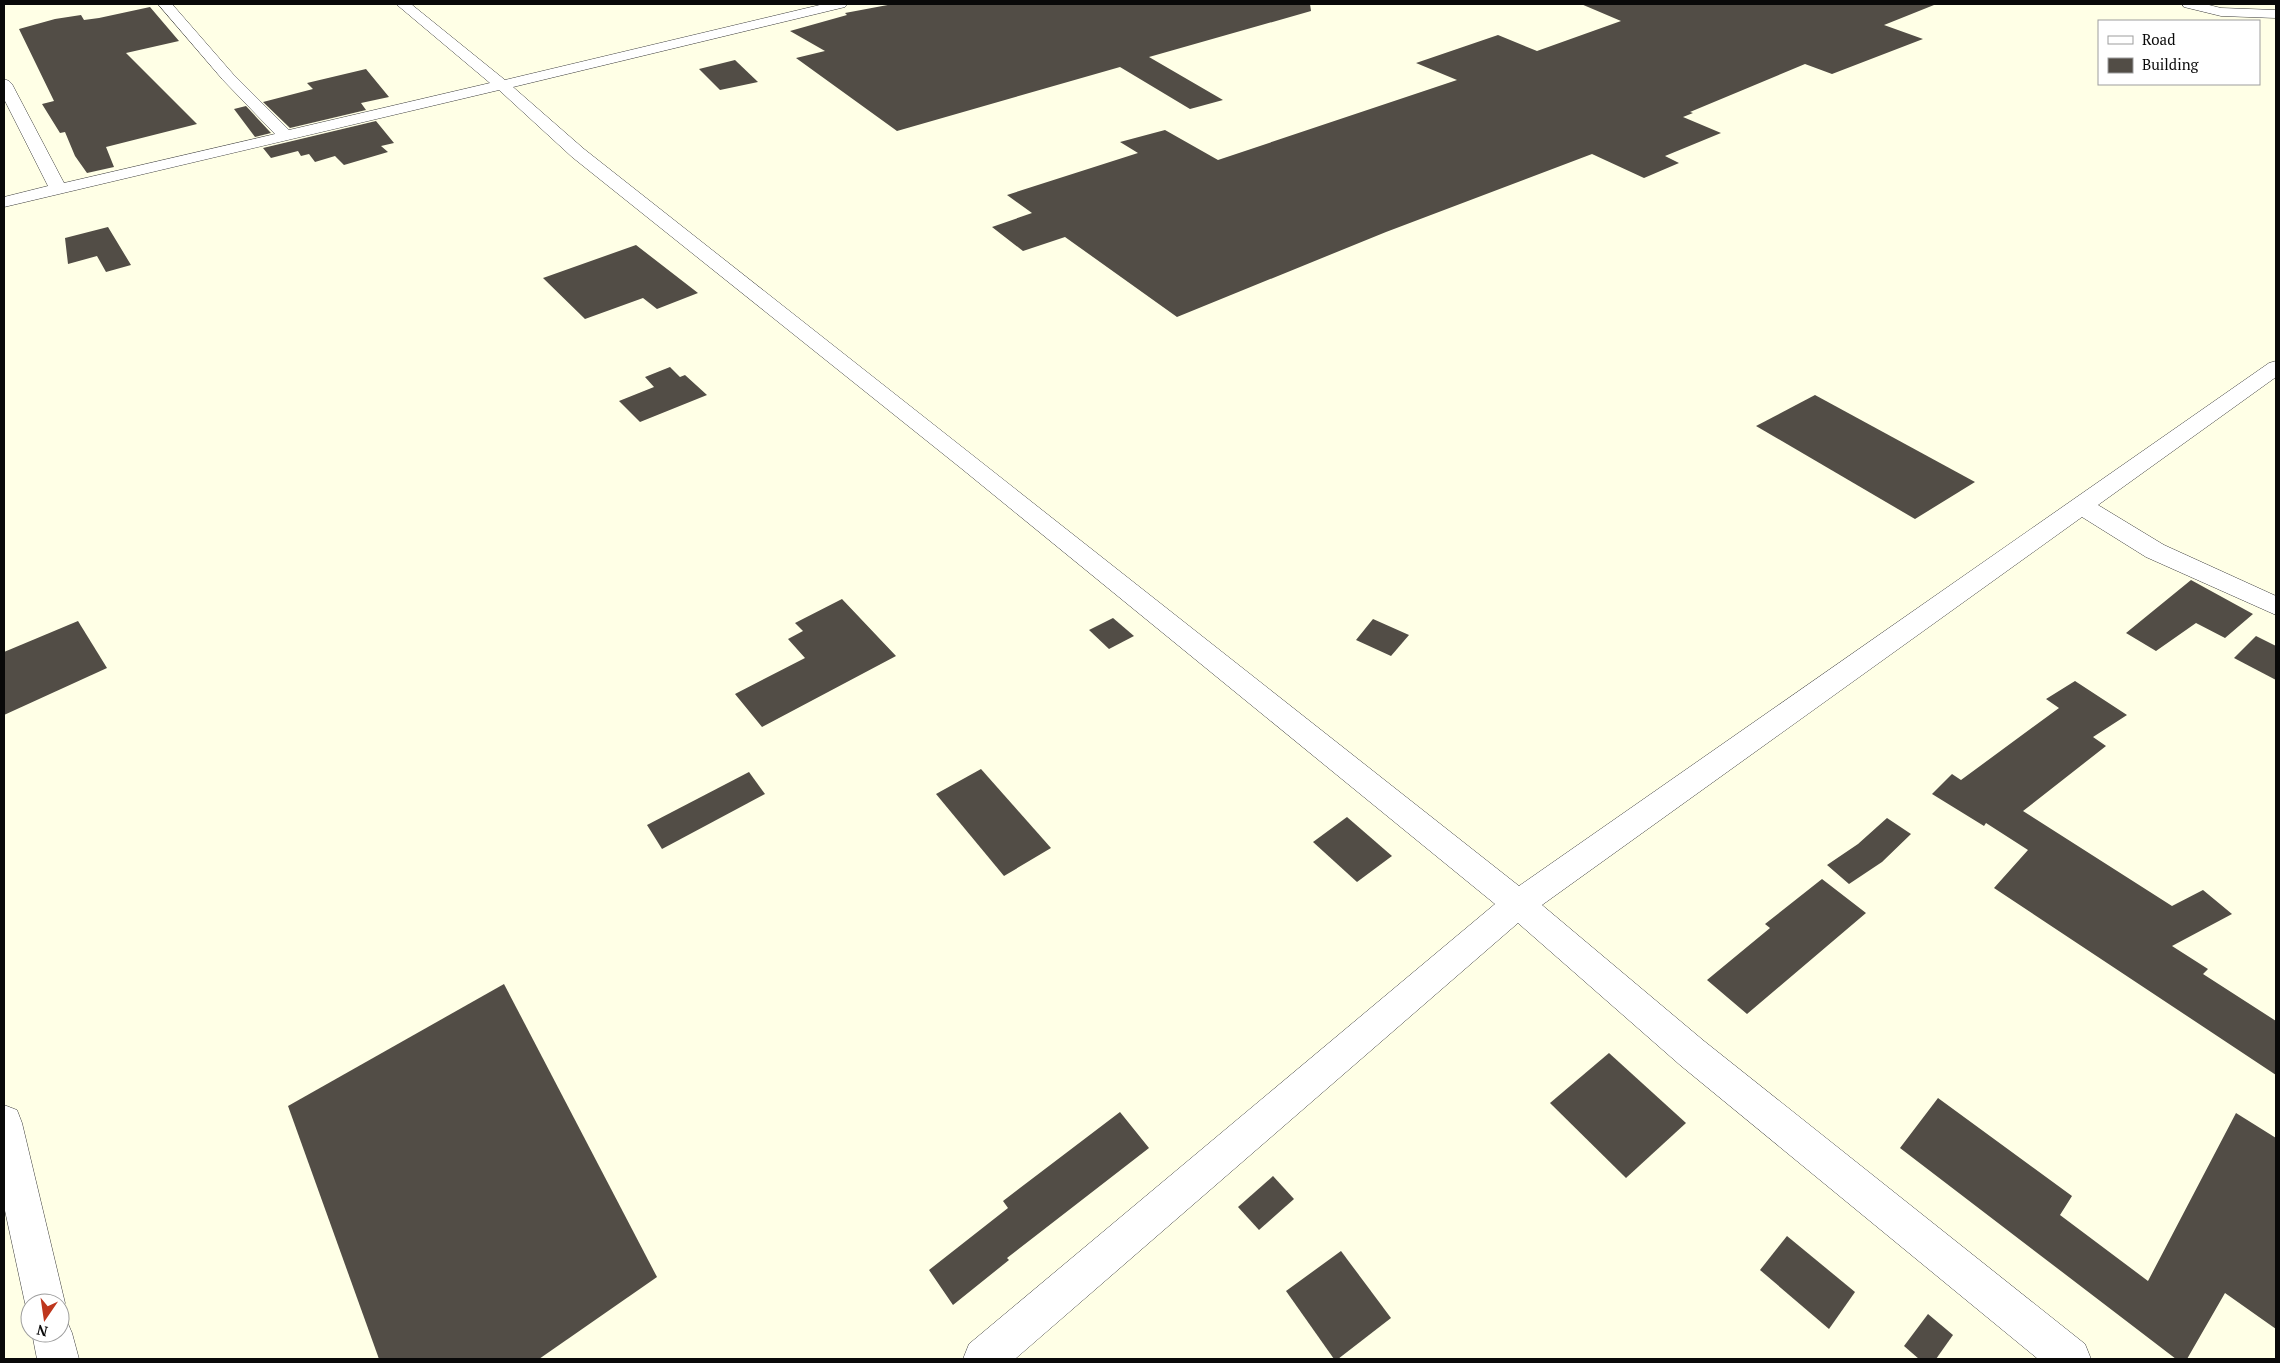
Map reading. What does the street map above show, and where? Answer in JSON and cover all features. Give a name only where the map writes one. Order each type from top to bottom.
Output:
[{"type":"street","points":[[165,4],[228,77],[285,135]]},
{"type":"street","points":[[403,4],[503,86],[578,153],[970,464],[1518,904],[1692,1053],[2070,1359]]},
{"type":"street","points":[[4,202],[285,135],[503,86],[840,4]]},
{"type":"street","points":[[2189,4],[2221,12],[2276,14]]},
{"type":"street","points":[[4,84],[58,190]]},
{"type":"street","points":[[984,1359],[1518,904],[2276,367]]},
{"type":"street","points":[[2080,505],[2155,551],[2276,606]]},
{"type":"street","points":[[4,1123],[43,1293]]},
{"type":"street","points":[[54,1343],[58,1359]]},
{"type":"building","points":[[893,4],[1310,4],[1311,11],[1149,57],[1223,100],[1190,109],[1120,67],[897,131],[796,58],[825,51],[790,31],[847,15],[845,13]]},
{"type":"building","points":[[1581,4],[1934,5],[1884,25],[1923,39],[1832,74],[1805,64],[1690,112],[1693,113],[1683,117],[1721,133],[1665,156],[1679,163],[1644,178],[1592,154],[1386,232],[1177,317],[1065,237],[1023,251],[992,227],[1032,213],[1007,195],[1138,153],[1120,142],[1165,130],[1218,160],[1457,80],[1416,63],[1498,35],[1537,51],[1621,21]]},
{"type":"building","points":[[150,7],[179,41],[126,53],[197,124],[106,147],[114,167],[87,173],[75,156],[65,132],[60,133],[42,104],[54,101],[19,29],[55,19],[81,15],[84,20]]},
{"type":"building","points":[[735,60],[758,82],[720,90],[699,69]]},
{"type":"building","points":[[366,69],[389,97],[361,103],[366,110],[290,128],[263,102],[313,89],[307,83]]},
{"type":"building","points":[[246,106],[271,133],[255,137],[234,109]]},
{"type":"building","points":[[376,121],[394,143],[381,146],[388,152],[344,165],[335,156],[315,162],[309,154],[301,156],[298,151],[271,158],[263,148]]},
{"type":"building","points":[[108,227],[131,265],[106,272],[97,256],[68,264],[65,238]]},
{"type":"building","points":[[636,245],[698,293],[657,309],[643,298],[585,319],[543,278]]},
{"type":"building","points":[[670,367],[680,377],[685,375],[707,395],[640,422],[619,401],[654,387],[645,377]]},
{"type":"building","points":[[1815,395],[1975,482],[1915,519],[1756,426]]},
{"type":"building","points":[[2191,580],[2253,614],[2225,638],[2196,623],[2156,651],[2126,633]]},
{"type":"building","points":[[842,599],[896,656],[762,727],[735,694],[805,658],[788,639],[803,631],[795,623]]},
{"type":"building","points":[[1113,618],[1134,636],[1109,649],[1089,630]]},
{"type":"building","points":[[1373,619],[1409,635],[1391,656],[1356,640]]},
{"type":"building","points":[[78,621],[107,668],[4,715],[4,652]]},
{"type":"building","points":[[2256,636],[2276,646],[2276,680],[2234,658]]},
{"type":"building","points":[[2075,681],[2127,715],[2093,737],[2106,746],[2023,811],[2172,906],[2203,890],[2232,914],[2172,946],[2208,969],[2203,974],[2276,1021],[2276,1075],[1994,888],[2028,850],[1986,823],[1984,826],[1932,794],[1952,774],[1961,780],[2059,708],[2046,699]]},
{"type":"building","points":[[981,769],[1051,848],[1004,876],[936,794]]},
{"type":"building","points":[[749,772],[765,794],[662,849],[647,825]]},
{"type":"building","points":[[1347,817],[1392,856],[1357,882],[1313,842]]},
{"type":"building","points":[[1887,818],[1911,834],[1882,862],[1849,884],[1827,865],[1858,844]]},
{"type":"building","points":[[1822,879],[1866,913],[1747,1014],[1707,980],[1770,928],[1765,924]]},
{"type":"building","points":[[504,984],[657,1277],[539,1359],[379,1359],[288,1106]]},
{"type":"building","points":[[1609,1053],[1686,1123],[1626,1178],[1550,1103]]},
{"type":"building","points":[[1938,1098],[2072,1196],[2060,1215],[2148,1281],[2236,1113],[2276,1138],[2276,1329],[2225,1293],[2187,1359],[2176,1359],[1900,1148]]},
{"type":"building","points":[[1120,1112],[1149,1148],[1007,1258],[1009,1260],[953,1305],[929,1270],[1008,1208],[1003,1201]]},
{"type":"building","points":[[1273,1176],[1294,1199],[1259,1230],[1238,1207]]},
{"type":"building","points":[[1787,1236],[1855,1292],[1829,1329],[1760,1270]]},
{"type":"building","points":[[1341,1251],[1391,1318],[1338,1359],[1334,1359],[1286,1291]]},
{"type":"building","points":[[1928,1314],[1953,1335],[1936,1359],[1919,1359],[1904,1346]]}]
